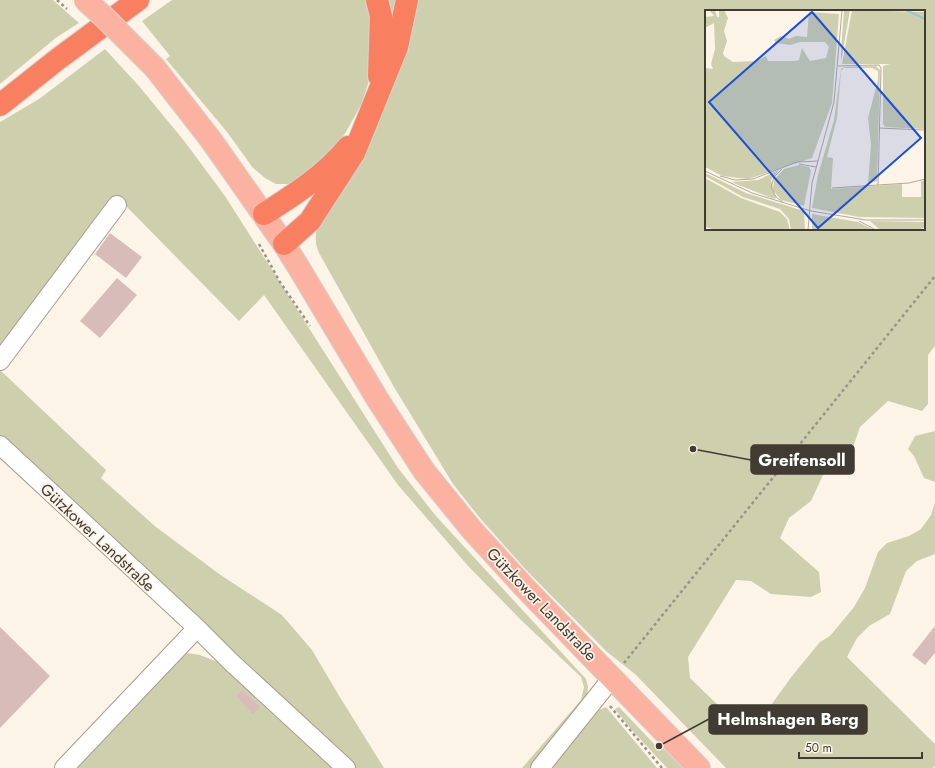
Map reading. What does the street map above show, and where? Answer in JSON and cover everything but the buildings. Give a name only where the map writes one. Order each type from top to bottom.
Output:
[{"type":"highway","points":[[0,105],[58,59],[138,0]]},
{"type":"highway","points":[[377,0],[381,16],[377,97]]},
{"type":"highway","points":[[284,244],[310,221],[354,153],[397,47],[407,0]]},
{"type":"highway","points":[[264,214],[308,184],[332,163],[347,148],[367,120]]},
{"type":"main road","name":"Gützkower Landstraße","points":[[85,0],[155,68],[212,140],[300,268],[378,400],[424,471],[472,530],[699,768]]},
{"type":"street","points":[[0,361],[117,205]]},
{"type":"street","name":"Gützkower Landstraße","points":[[0,445],[346,768]]},
{"type":"street","points":[[64,768],[197,628]]},
{"type":"street","points":[[540,768],[612,678]]},
{"type":"path","points":[[612,678],[935,276]]},
{"type":"green space","points":[[0,0],[53,0],[79,23],[57,37],[0,84]]},
{"type":"green space","points":[[172,0],[371,0],[372,71],[362,103],[346,132],[334,149],[299,181],[288,184],[276,184],[265,178],[253,168],[227,132],[166,59],[170,56],[142,21]]},
{"type":"green space","points":[[384,0],[401,0],[391,46]]},
{"type":"green space","points":[[415,0],[935,0],[935,346],[928,355],[928,404],[922,411],[888,401],[860,427],[851,453],[823,475],[811,501],[789,518],[780,538],[819,572],[821,592],[811,597],[771,594],[751,581],[736,580],[688,657],[690,678],[724,711],[747,719],[760,713],[771,705],[792,676],[820,642],[830,636],[854,607],[865,588],[878,552],[887,543],[909,536],[921,529],[931,515],[935,502],[935,554],[917,561],[906,571],[890,614],[869,626],[857,638],[847,657],[935,744],[935,766],[933,768],[726,768],[635,674],[607,652],[527,571],[479,517],[453,484],[394,387],[319,253],[316,244],[318,226]]},
{"type":"green space","points":[[105,49],[139,86],[185,142],[225,196],[398,468],[436,516],[586,679],[588,687],[587,696],[532,768],[522,768],[581,700],[584,687],[581,677],[521,620],[469,567],[398,485],[264,295],[239,321],[114,195],[0,348],[0,122],[39,99]]},
{"type":"green space","points":[[0,370],[106,470],[101,478],[156,527],[222,576],[282,615],[312,650],[384,768],[355,768],[0,439]]},
{"type":"green space","points":[[935,431],[935,482],[924,478],[914,456],[908,449],[915,436]]},
{"type":"green space","points":[[187,653],[200,655],[218,662],[335,768],[72,768],[179,655]]},
{"type":"green space","points":[[606,707],[657,768],[548,768],[568,743],[599,710]]},
{"type":"green space","points":[[619,707],[660,750],[663,748],[683,768],[667,768],[630,728],[615,709]]},
{"type":"place","name":"Greifensoll","points":[[693,449]]},
{"type":"place","name":"Helmshagen Berg","points":[[659,746]]}]
